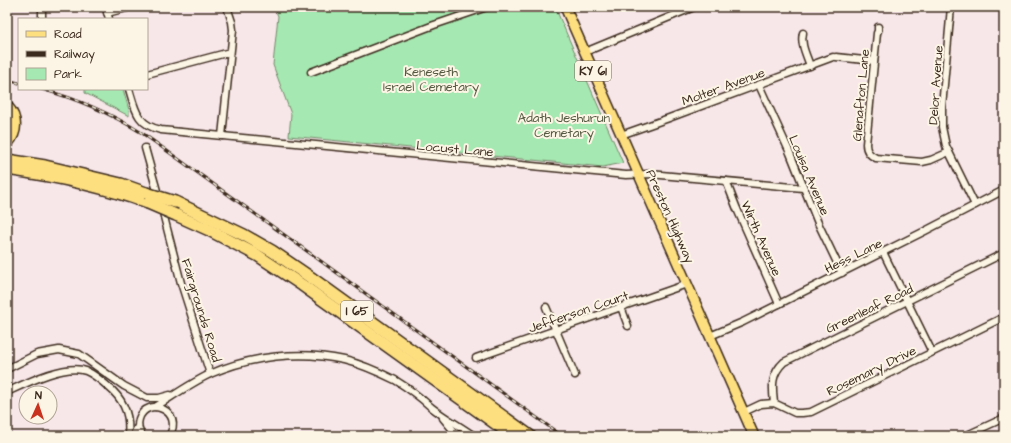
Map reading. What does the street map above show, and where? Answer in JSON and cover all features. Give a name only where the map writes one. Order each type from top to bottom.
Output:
[{"type":"highway","points":[[7,107],[13,116],[15,127],[12,137],[7,143]]},
{"type":"highway","name":"I 65","points":[[7,160],[46,166],[121,184],[176,215],[209,230],[257,256],[309,290],[513,436]]},
{"type":"highway","name":"I 65","points":[[7,170],[46,176],[102,188],[132,197],[175,202],[244,235],[272,251],[317,282],[530,436]]},
{"type":"highway","points":[[7,176],[46,176]]},
{"type":"main road","name":"Preston Highway","points":[[565,7],[754,436]]},
{"type":"street","points":[[42,7],[42,18]]},
{"type":"street","points":[[107,13],[131,7]]},
{"type":"street","points":[[222,136],[233,30],[227,7]]},
{"type":"street","points":[[311,72],[434,25],[487,7]]},
{"type":"street","points":[[585,52],[694,7]]},
{"type":"street","name":"Delor Avenue","points":[[951,7],[941,115],[942,127],[949,152],[976,205]]},
{"type":"street","name":"Glenafton Lane","points":[[878,27],[866,149],[876,158],[922,162],[931,160],[949,152]]},
{"type":"street","points":[[803,33],[802,42],[810,66]]},
{"type":"street","points":[[148,74],[230,52]]},
{"type":"street","name":"Molter Avenue","points":[[621,134],[669,118],[834,57],[874,61]]},
{"type":"street","name":"Louisa Avenue","points":[[759,85],[790,153],[818,223],[842,273]]},
{"type":"street","name":"Locust Lane","points":[[129,90],[137,114],[141,120],[149,126],[161,130],[531,166],[626,174],[650,174],[804,188]]},
{"type":"street","name":"Fairgrounds Road","points":[[145,148],[168,228],[181,283],[210,374],[237,364],[262,358],[320,356],[344,360],[373,370],[395,380],[474,436]]},
{"type":"street","name":"Wirth Avenue","points":[[726,181],[779,304]]},
{"type":"street","name":"Hess Lane","points":[[710,336],[743,322],[842,273],[1004,190]]},
{"type":"street","points":[[883,252],[932,352]]},
{"type":"street","name":"Greenleaf Road","points":[[774,403],[772,390],[774,377],[779,367],[784,362],[1004,253]]},
{"type":"street","name":"Jefferson Court","points":[[476,358],[687,284]]},
{"type":"street","points":[[546,307],[575,374]]},
{"type":"street","points":[[621,308],[628,326]]},
{"type":"street","name":"Rosemary Drive","points":[[774,403],[796,413],[811,412],[1004,317]]},
{"type":"street","points":[[7,369],[37,354],[59,350],[79,354],[124,386],[147,398],[159,398],[179,392]]},
{"type":"street","points":[[7,392],[53,373],[80,369],[94,375],[119,397],[127,412],[128,436]]},
{"type":"street","points":[[155,407],[210,374]]},
{"type":"street","points":[[744,412],[762,404],[774,403]]},
{"type":"street","points":[[142,436],[138,426],[140,415],[144,410],[161,407],[170,414],[173,419],[174,425],[169,436]]},
{"type":"street","points":[[432,407],[458,436]]},
{"type":"street","points":[[965,436],[1004,418]]},
{"type":"street","points":[[132,436],[138,426]]},
{"type":"green space","name":"Keneseth Israel Cemetary","points":[[274,7],[555,7],[623,163],[603,167],[289,136],[291,114],[273,65],[278,16]]},
{"type":"green space","points":[[85,90],[123,90],[129,110],[129,116],[85,93]]},
{"type":"railway","points":[[7,80],[18,83]]},
{"type":"railway","points":[[44,90],[93,107],[142,133],[562,436]]},
{"type":"park label","name":"Adath Jeshurun Cemetary","points":[[564,124]]}]
